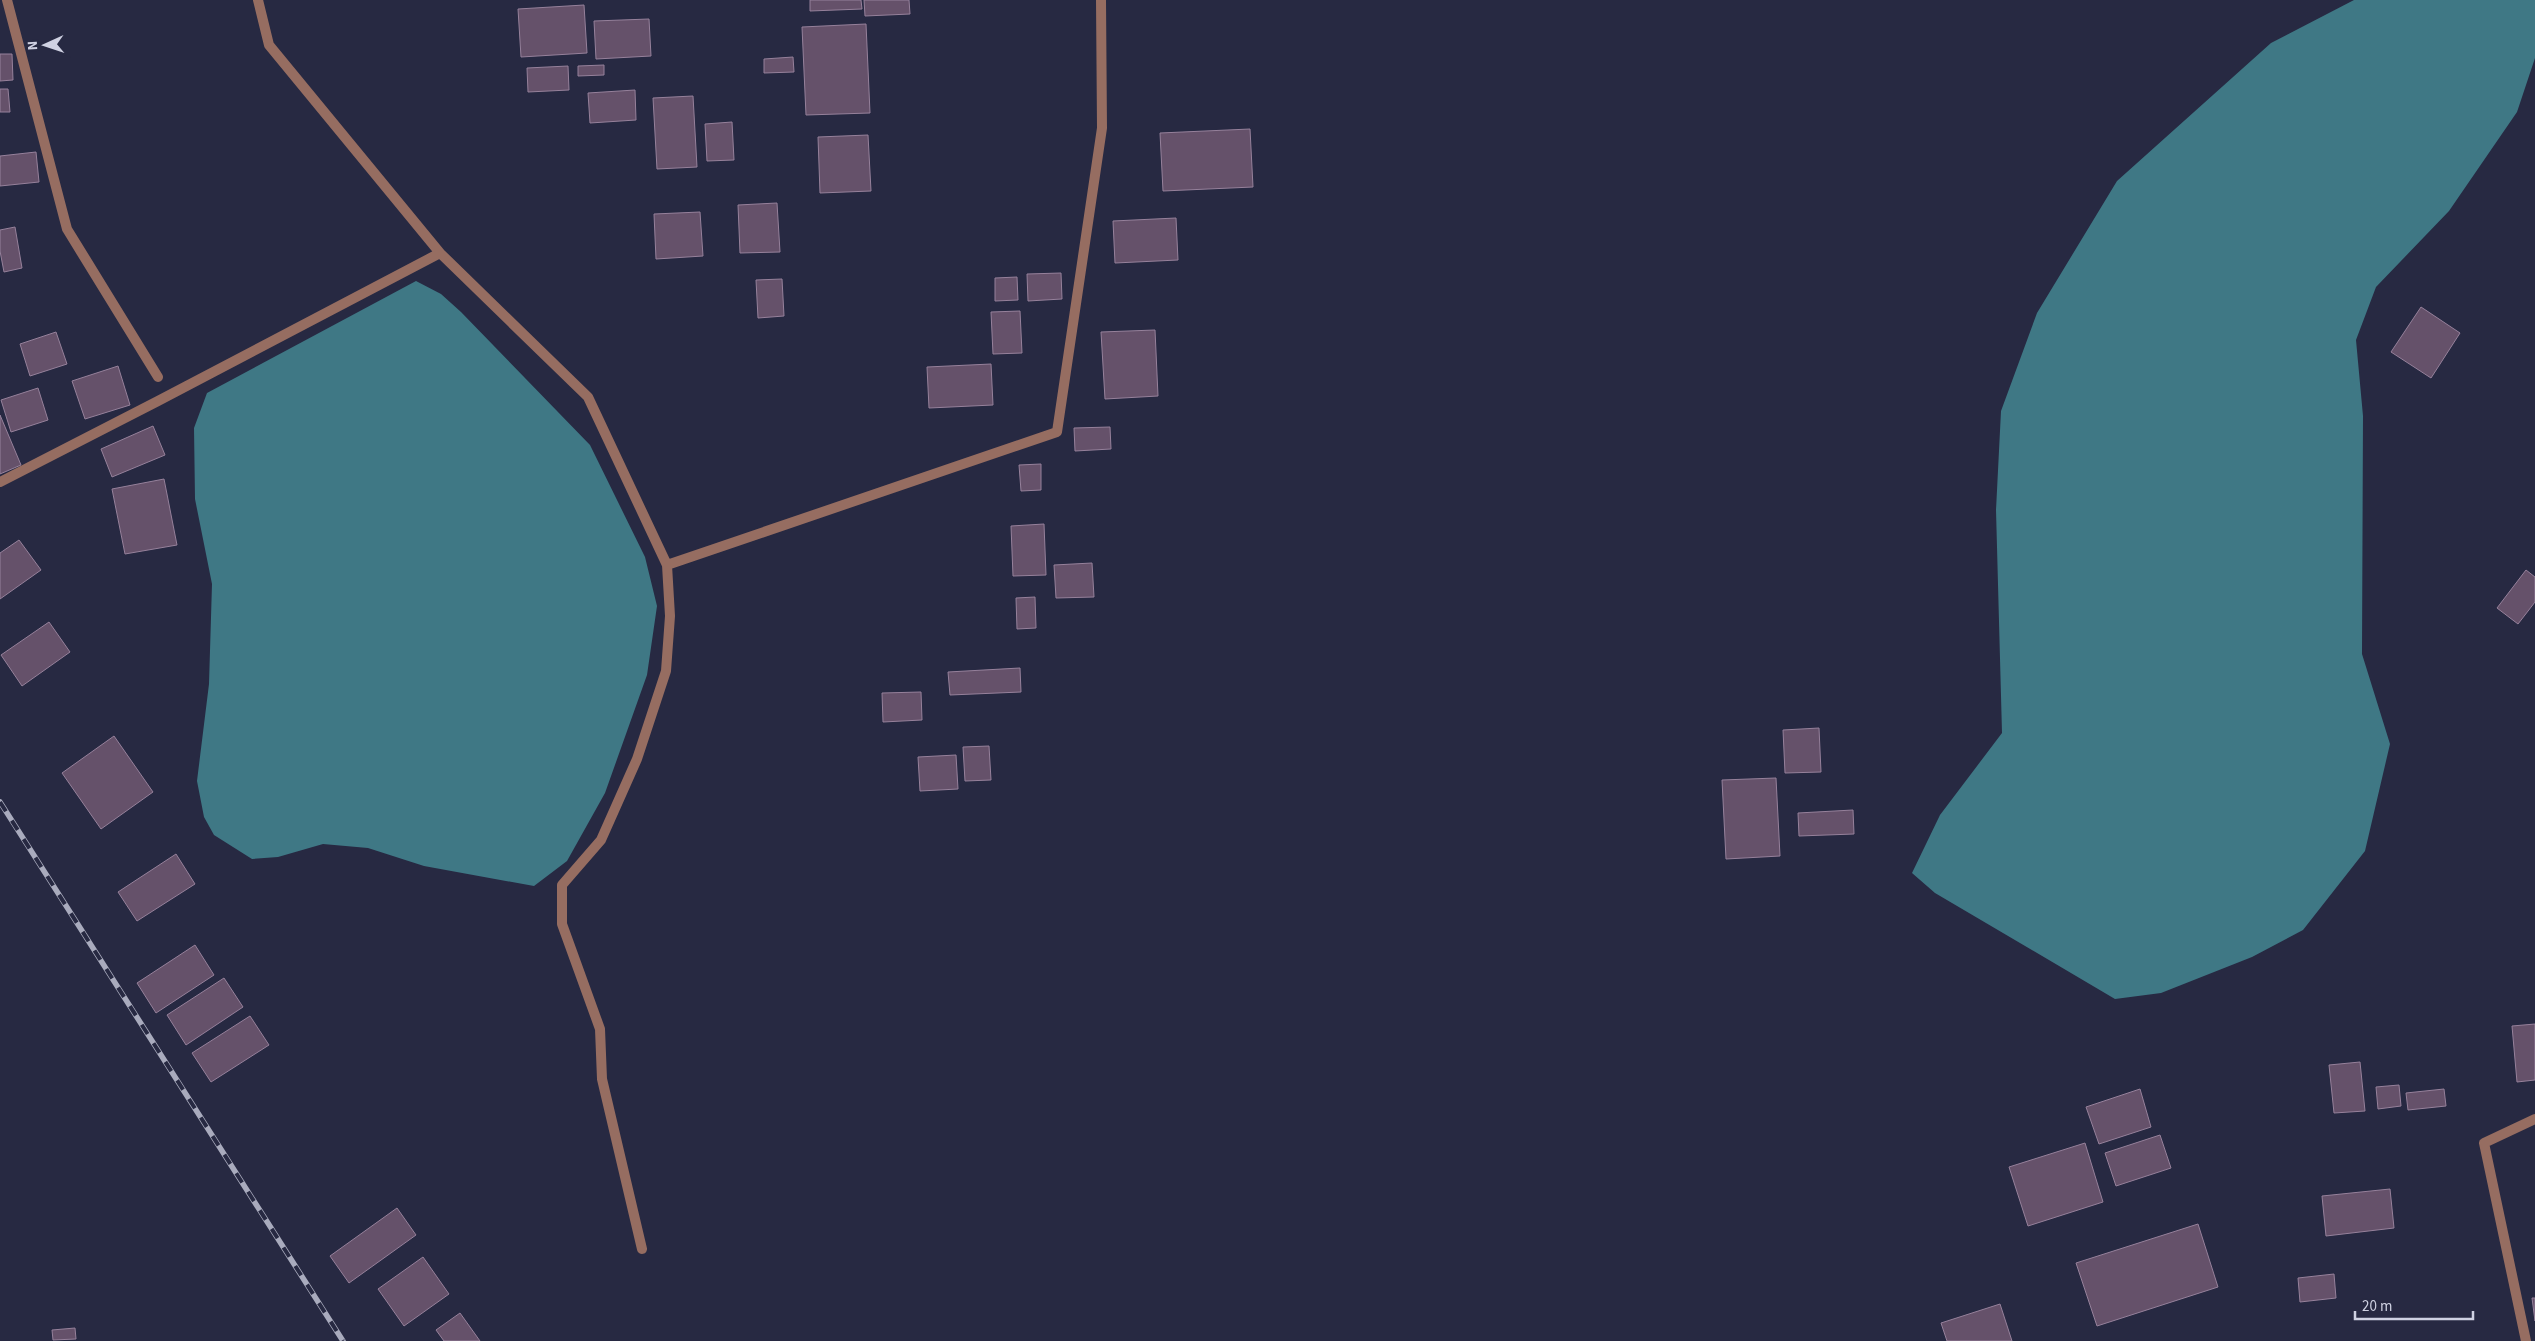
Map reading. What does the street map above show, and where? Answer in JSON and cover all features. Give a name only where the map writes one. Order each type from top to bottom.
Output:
[{"type":"street","points":[[6,0],[67,229],[158,378]]},
{"type":"street","points":[[258,0],[269,44],[440,253],[588,397],[668,565],[670,616],[666,671],[637,759],[601,840],[562,885],[562,924],[600,1029],[602,1079],[642,1249]]},
{"type":"street","points":[[668,565],[1057,432],[1102,128],[1101,0]]},
{"type":"street","points":[[0,482],[158,402],[440,253]]},
{"type":"street","points":[[2526,1341],[2484,1143],[2535,1119]]},
{"type":"shaded area","points":[[2354,0],[2535,0],[2535,58],[2517,112],[2449,211],[2376,287],[2356,340],[2363,416],[2362,654],[2390,744],[2365,851],[2303,930],[2252,957],[2161,993],[2115,999],[1935,893],[1912,873],[1940,815],[2002,733],[1996,510],[2001,411],[2037,313],[2117,181],[2271,43]]},
{"type":"shaded area","points":[[416,281],[441,294],[461,312],[590,445],[645,557],[657,606],[647,675],[605,793],[567,861],[534,886],[424,866],[368,848],[323,844],[278,857],[252,859],[214,835],[204,817],[197,781],[209,684],[212,584],[195,499],[194,428],[207,393]]},
{"type":"building","points":[[810,0],[861,0],[862,9],[810,11]]},
{"type":"building","points":[[864,0],[909,0],[910,14],[865,16]]},
{"type":"building","points":[[584,5],[587,53],[521,57],[518,9]]},
{"type":"building","points":[[649,19],[651,56],[596,59],[594,21]]},
{"type":"building","points":[[866,24],[870,113],[806,115],[802,27]]},
{"type":"building","points":[[0,54],[12,54],[13,80],[0,81]]},
{"type":"building","points":[[793,57],[794,72],[764,73],[764,59]]},
{"type":"building","points":[[604,65],[604,75],[578,76],[578,66]]},
{"type":"building","points":[[568,66],[569,90],[528,92],[527,68]]},
{"type":"building","points":[[0,89],[8,89],[10,112],[0,112]]},
{"type":"building","points":[[635,90],[636,120],[590,123],[588,93]]},
{"type":"building","points":[[693,96],[697,167],[657,169],[653,98]]},
{"type":"building","points":[[732,122],[734,160],[707,161],[705,124]]},
{"type":"building","points":[[1250,129],[1253,187],[1163,191],[1160,133]]},
{"type":"building","points":[[868,135],[871,191],[820,193],[818,137]]},
{"type":"building","points":[[36,152],[39,182],[0,186],[0,156]]},
{"type":"building","points":[[777,203],[780,252],[740,253],[738,205]]},
{"type":"building","points":[[700,212],[703,256],[656,259],[654,214]]},
{"type":"building","points":[[1176,218],[1178,260],[1115,263],[1113,221]]},
{"type":"building","points":[[15,227],[22,268],[4,272],[0,251],[0,230]]},
{"type":"building","points":[[1061,273],[1062,299],[1028,301],[1027,274]]},
{"type":"building","points":[[1017,277],[1018,300],[995,301],[995,278]]},
{"type":"building","points":[[782,279],[784,316],[758,318],[756,280]]},
{"type":"building","points":[[2421,307],[2460,333],[2431,378],[2391,352]]},
{"type":"building","points":[[1020,311],[1022,353],[993,354],[991,312]]},
{"type":"building","points":[[1155,330],[1158,396],[1105,399],[1101,332]]},
{"type":"building","points":[[56,332],[67,364],[30,376],[20,344]]},
{"type":"building","points":[[991,364],[993,405],[929,408],[927,367]]},
{"type":"building","points":[[118,366],[130,405],[85,419],[72,381]]},
{"type":"building","points":[[38,388],[48,420],[11,432],[1,400]]},
{"type":"building","points":[[0,415],[21,465],[0,474]]},
{"type":"building","points":[[153,426],[165,455],[112,477],[101,449]]},
{"type":"building","points":[[1110,427],[1111,449],[1075,451],[1074,428]]},
{"type":"building","points":[[1041,464],[1041,490],[1021,491],[1019,465]]},
{"type":"building","points":[[164,479],[177,545],[125,554],[112,489]]},
{"type":"building","points":[[1044,524],[1046,575],[1013,576],[1011,526]]},
{"type":"building","points":[[19,540],[41,570],[0,599],[0,553]]},
{"type":"building","points":[[1092,563],[1094,597],[1056,598],[1054,565]]},
{"type":"building","points":[[2526,570],[2535,577],[2535,602],[2518,624],[2497,608]]},
{"type":"building","points":[[1035,597],[1036,628],[1017,629],[1016,598]]},
{"type":"building","points":[[49,622],[70,652],[22,686],[1,655]]},
{"type":"building","points":[[1020,668],[1021,692],[950,695],[948,672]]},
{"type":"building","points":[[921,692],[922,720],[883,722],[882,693]]},
{"type":"building","points":[[1819,728],[1821,772],[1785,773],[1783,730]]},
{"type":"building","points":[[114,736],[153,792],[101,829],[62,773]]},
{"type":"building","points":[[989,746],[991,780],[965,781],[963,747]]},
{"type":"building","points":[[956,755],[958,789],[920,791],[918,757]]},
{"type":"building","points":[[1776,778],[1780,856],[1726,859],[1722,780]]},
{"type":"building","points":[[1853,810],[1854,834],[1799,836],[1798,813]]},
{"type":"building","points":[[176,854],[195,884],[137,921],[118,892]]},
{"type":"building","points":[[195,945],[214,975],[156,1013],[137,983]]},
{"type":"building","points":[[224,978],[243,1007],[186,1045],[167,1015]]},
{"type":"building","points":[[250,1016],[269,1045],[211,1082],[192,1053]]},
{"type":"building","points":[[2535,1024],[2535,1080],[2517,1082],[2512,1026]]},
{"type":"building","points":[[2360,1062],[2365,1111],[2334,1113],[2329,1065]]},
{"type":"building","points":[[2399,1085],[2401,1106],[2378,1109],[2376,1087]]},
{"type":"building","points":[[2140,1089],[2151,1127],[2099,1144],[2086,1107]]},
{"type":"building","points":[[2444,1089],[2446,1106],[2408,1110],[2406,1093]]},
{"type":"building","points":[[2160,1135],[2171,1168],[2116,1186],[2105,1153]]},
{"type":"building","points":[[2085,1143],[2103,1202],[2028,1226],[2009,1167]]},
{"type":"building","points":[[2390,1189],[2394,1228],[2326,1236],[2322,1196]]},
{"type":"building","points":[[397,1208],[416,1235],[349,1283],[330,1256]]},
{"type":"building","points":[[2198,1224],[2218,1287],[2097,1326],[2076,1263]]},
{"type":"building","points":[[423,1257],[449,1294],[404,1326],[378,1289]]},
{"type":"building","points":[[2334,1274],[2336,1298],[2300,1302],[2298,1278]]},
{"type":"building","points":[[2532,1298],[2535,1298],[2535,1321]]},
{"type":"building","points":[[2000,1304],[2012,1341],[1947,1341],[1941,1323]]},
{"type":"building","points":[[460,1313],[480,1341],[444,1341],[436,1330]]},
{"type":"building","points":[[75,1328],[76,1339],[53,1340],[52,1330]]},
{"type":"railway","points":[[0,802],[343,1341]]}]
